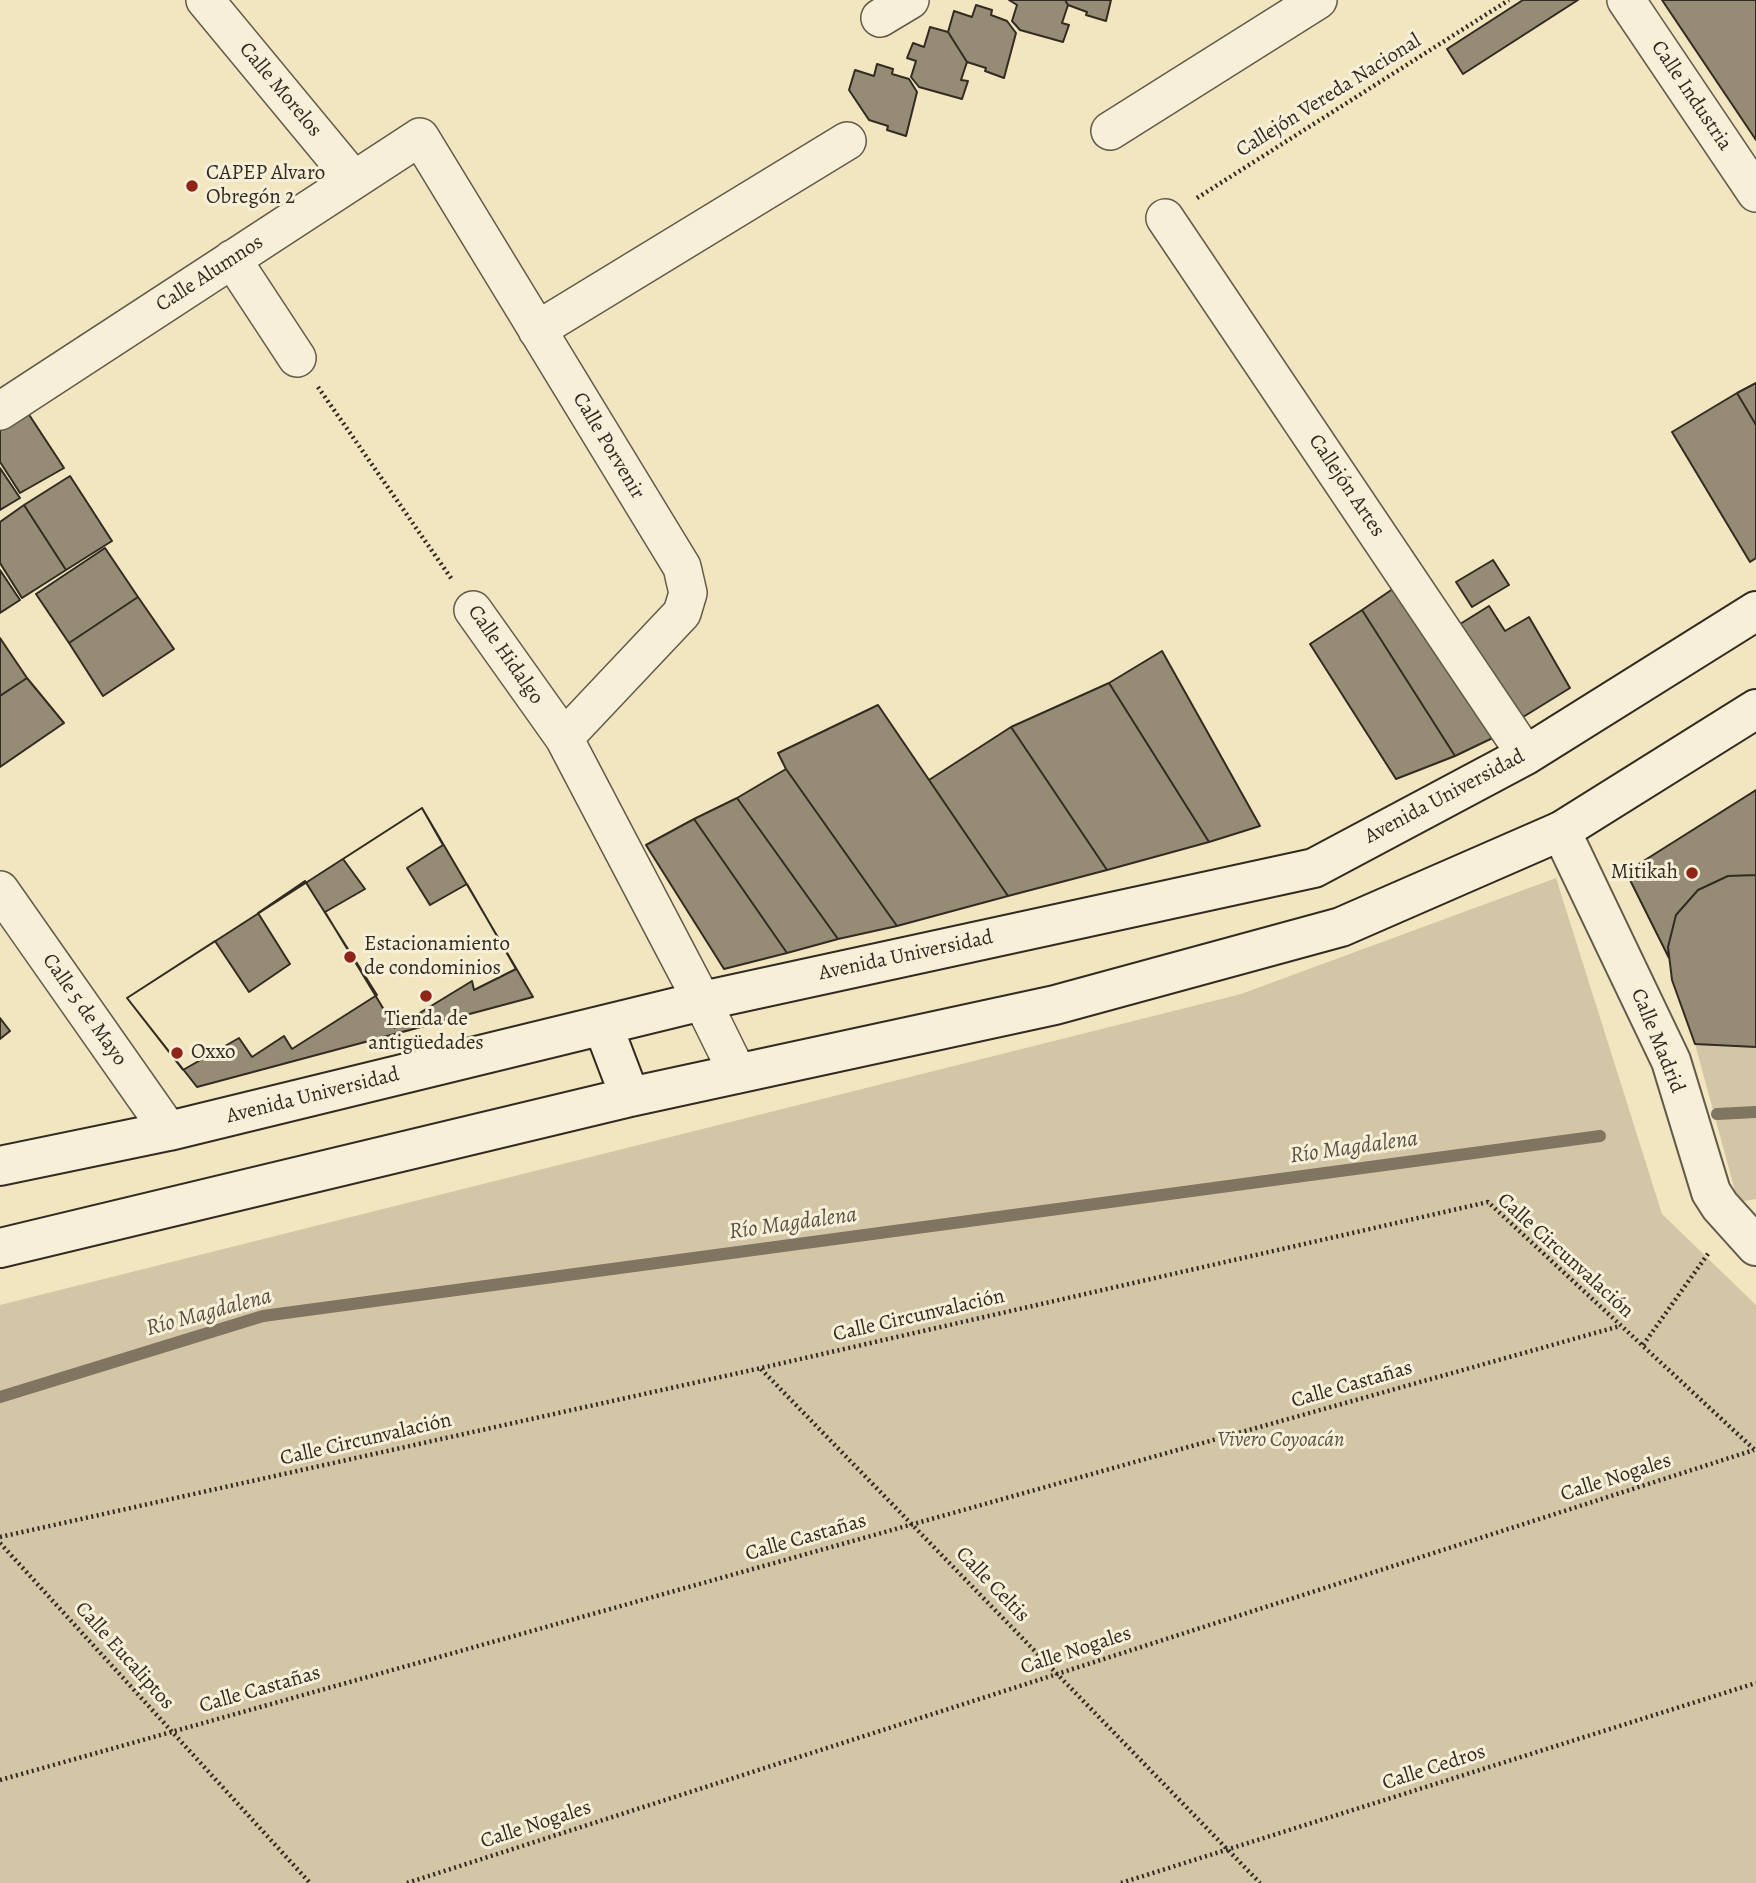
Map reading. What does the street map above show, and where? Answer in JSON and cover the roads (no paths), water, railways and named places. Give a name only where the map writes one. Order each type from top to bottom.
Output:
[{"type":"main road","name":"Avenida Universidad","points":[[0,1166],[169,1130],[702,1000],[1314,868],[1526,755],[1756,611]]},
{"type":"main road","points":[[0,1248],[630,1097],[1055,1005],[1340,927],[1561,831],[1756,709]]},
{"type":"main road","name":"Calle Madrid","points":[[1561,831],[1671,1061],[1711,1192],[1744,1232]]},
{"type":"main road","points":[[603,1026],[630,1097]]},
{"type":"street","name":"Calle Morelos","points":[[205,0],[355,180]]},
{"type":"street","points":[[1110,131],[1318,0]]},
{"type":"street","name":"Calle Industria","points":[[1626,0],[1756,192]]},
{"type":"street","name":"Calle Alumnos","points":[[0,411],[420,138]]},
{"type":"street","name":"Calle Porvenir","points":[[420,138],[682,567],[688,593],[682,613],[564,738]]},
{"type":"street","points":[[537,330],[847,141]]},
{"type":"street","name":"Callejón Artes","points":[[1165,218],[1526,755]]},
{"type":"street","points":[[232,260],[297,358]]},
{"type":"street","name":"Calle Hidalgo","points":[[473,610],[564,738],[738,1074]]},
{"type":"street","name":"Calle 5 de Mayo","points":[[0,890],[169,1130]]},
{"type":"waterway","name":"Río Magdalena","points":[[1717,1114],[1756,1112]]},
{"type":"waterway","name":"Río Magdalena","points":[[0,1397],[263,1316],[1600,1136]]},
{"type":"place","name":"CAPEP Alvaro Obregón 2","points":[[192,186]]},
{"type":"place","name":"Mitikah","points":[[1692,873]]},
{"type":"place","name":"Estacionamiento de condominios","points":[[350,957]]},
{"type":"place","name":"Tienda de antigüedades","points":[[426,996]]},
{"type":"place","name":"Oxxo","points":[[177,1053]]},
{"type":"park label","name":"Vivero Coyoacán","points":[[1281,1441]]}]
